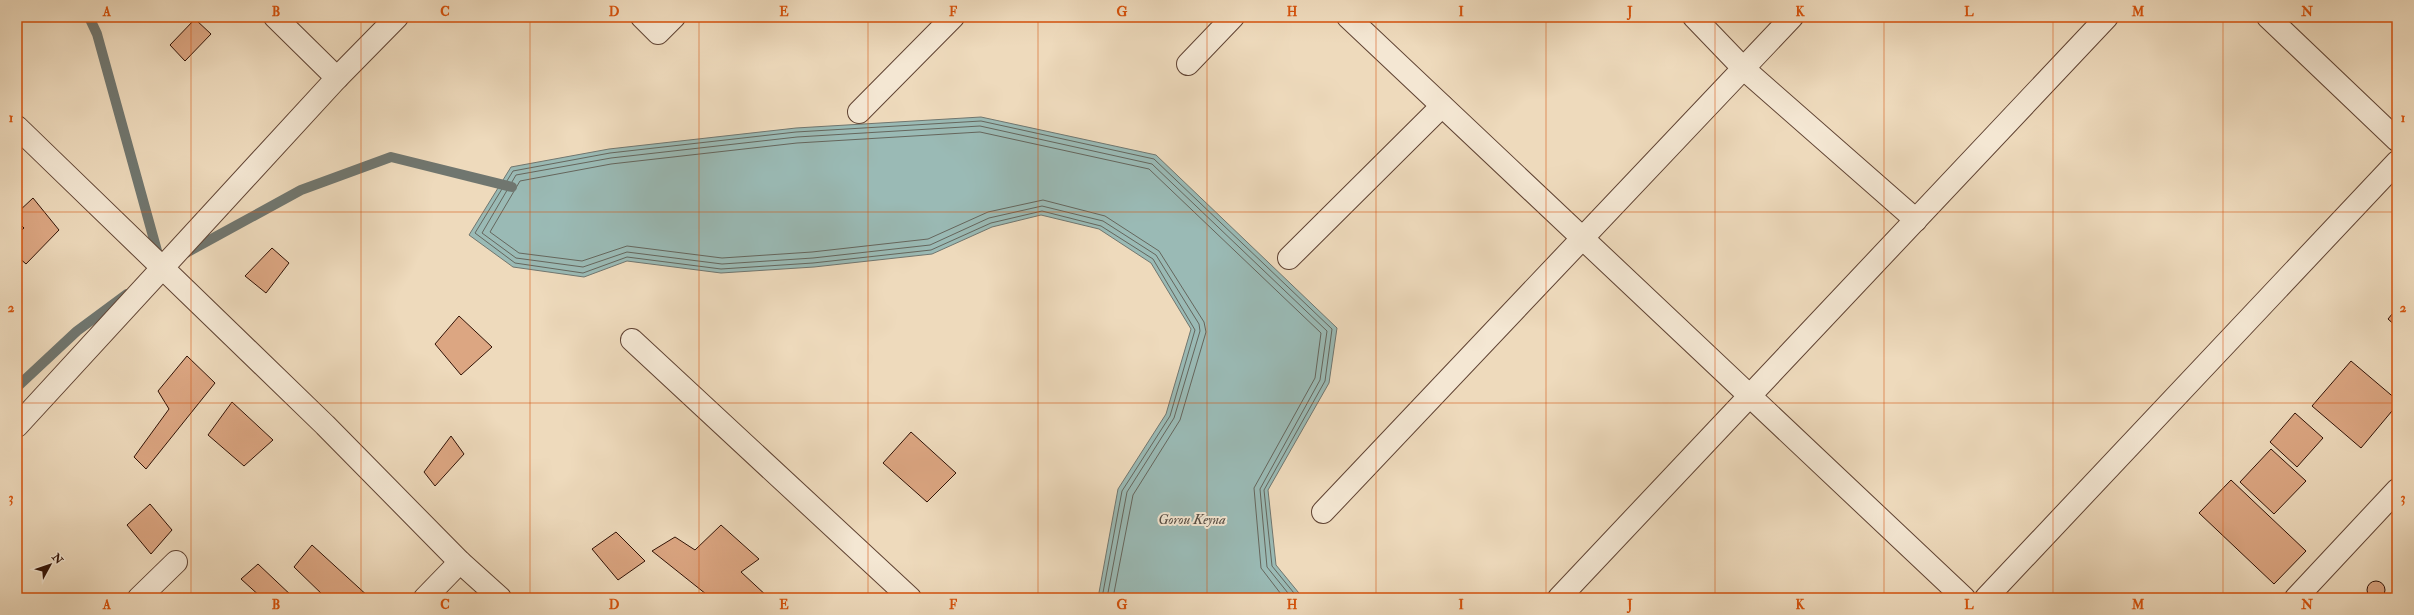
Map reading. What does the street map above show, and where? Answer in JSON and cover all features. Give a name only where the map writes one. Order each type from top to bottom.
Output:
[{"type":"street","points":[[275,17],[337,78]]},
{"type":"street","points":[[17,426],[337,78],[397,17]]},
{"type":"street","points":[[642,17],[658,34],[674,17]]},
{"type":"street","points":[[859,112],[953,17]]},
{"type":"street","points":[[1188,64],[1233,17]]},
{"type":"street","points":[[1348,17],[1964,598]]},
{"type":"street","points":[[1694,17],[1744,69],[1916,220]]},
{"type":"street","points":[[1323,512],[1792,17]]},
{"type":"street","points":[[1559,598],[2107,17]]},
{"type":"street","points":[[2268,17],[2397,140]]},
{"type":"street","points":[[1289,258],[1442,106]]},
{"type":"street","points":[[17,126],[325,424],[460,562],[500,598]]},
{"type":"street","points":[[1986,598],[2397,162]]},
{"type":"street","points":[[632,340],[910,598]]},
{"type":"street","points":[[2296,598],[2397,490]]},
{"type":"street","points":[[139,598],[176,562]]},
{"type":"street","points":[[425,598],[460,562]]},
{"type":"water","name":"Gorou Keyna","points":[[981,117],[1156,155],[1337,328],[1329,383],[1268,490],[1276,565],[1303,598],[1098,598],[1118,489],[1166,414],[1191,329],[1151,263],[1099,229],[1041,215],[992,227],[932,254],[814,267],[721,273],[627,261],[584,277],[513,267],[469,235],[511,167],[609,149],[796,128]]},
{"type":"building","points":[[195,19],[211,34],[185,61],[170,45]]},
{"type":"building","points":[[33,198],[59,230],[26,264],[17,256],[17,234],[24,228],[17,221],[17,213]]},
{"type":"building","points":[[272,248],[289,263],[266,293],[245,276]]},
{"type":"building","points":[[2397,308],[2397,327],[2388,319]]},
{"type":"building","points":[[459,316],[492,347],[461,375],[435,344]]},
{"type":"building","points":[[187,356],[215,383],[146,469],[134,457],[169,409],[158,391]]},
{"type":"building","points":[[2351,361],[2397,400],[2397,405],[2361,448],[2312,406]]},
{"type":"building","points":[[232,402],[273,440],[244,466],[208,435]]},
{"type":"building","points":[[2295,413],[2323,438],[2297,467],[2270,442]]},
{"type":"building","points":[[911,432],[956,473],[927,502],[883,463]]},
{"type":"building","points":[[451,436],[464,454],[435,486],[424,472]]},
{"type":"building","points":[[2271,449],[2306,481],[2274,514],[2240,482]]},
{"type":"building","points":[[2231,480],[2306,551],[2274,584],[2199,513]]},
{"type":"building","points":[[150,504],[172,530],[151,554],[127,525]]},
{"type":"building","points":[[721,525],[759,559],[741,572],[769,598],[711,598],[652,551],[675,537],[695,550]]},
{"type":"building","points":[[616,532],[645,561],[618,580],[592,549]]},
{"type":"building","points":[[312,545],[370,598],[326,598],[294,567]]},
{"type":"building","points":[[258,564],[294,598],[262,598],[241,579]]},
{"type":"building","points":[[2376,581],[2382,584],[2385,590],[2382,596],[2376,599],[2370,596],[2367,590],[2370,584]]},
{"type":"waterway","points":[[89,17],[97,34],[159,258]]},
{"type":"waterway","points":[[184,254],[301,190],[391,157],[512,187]]},
{"type":"waterway","points":[[17,387],[77,331],[127,294]]}]
